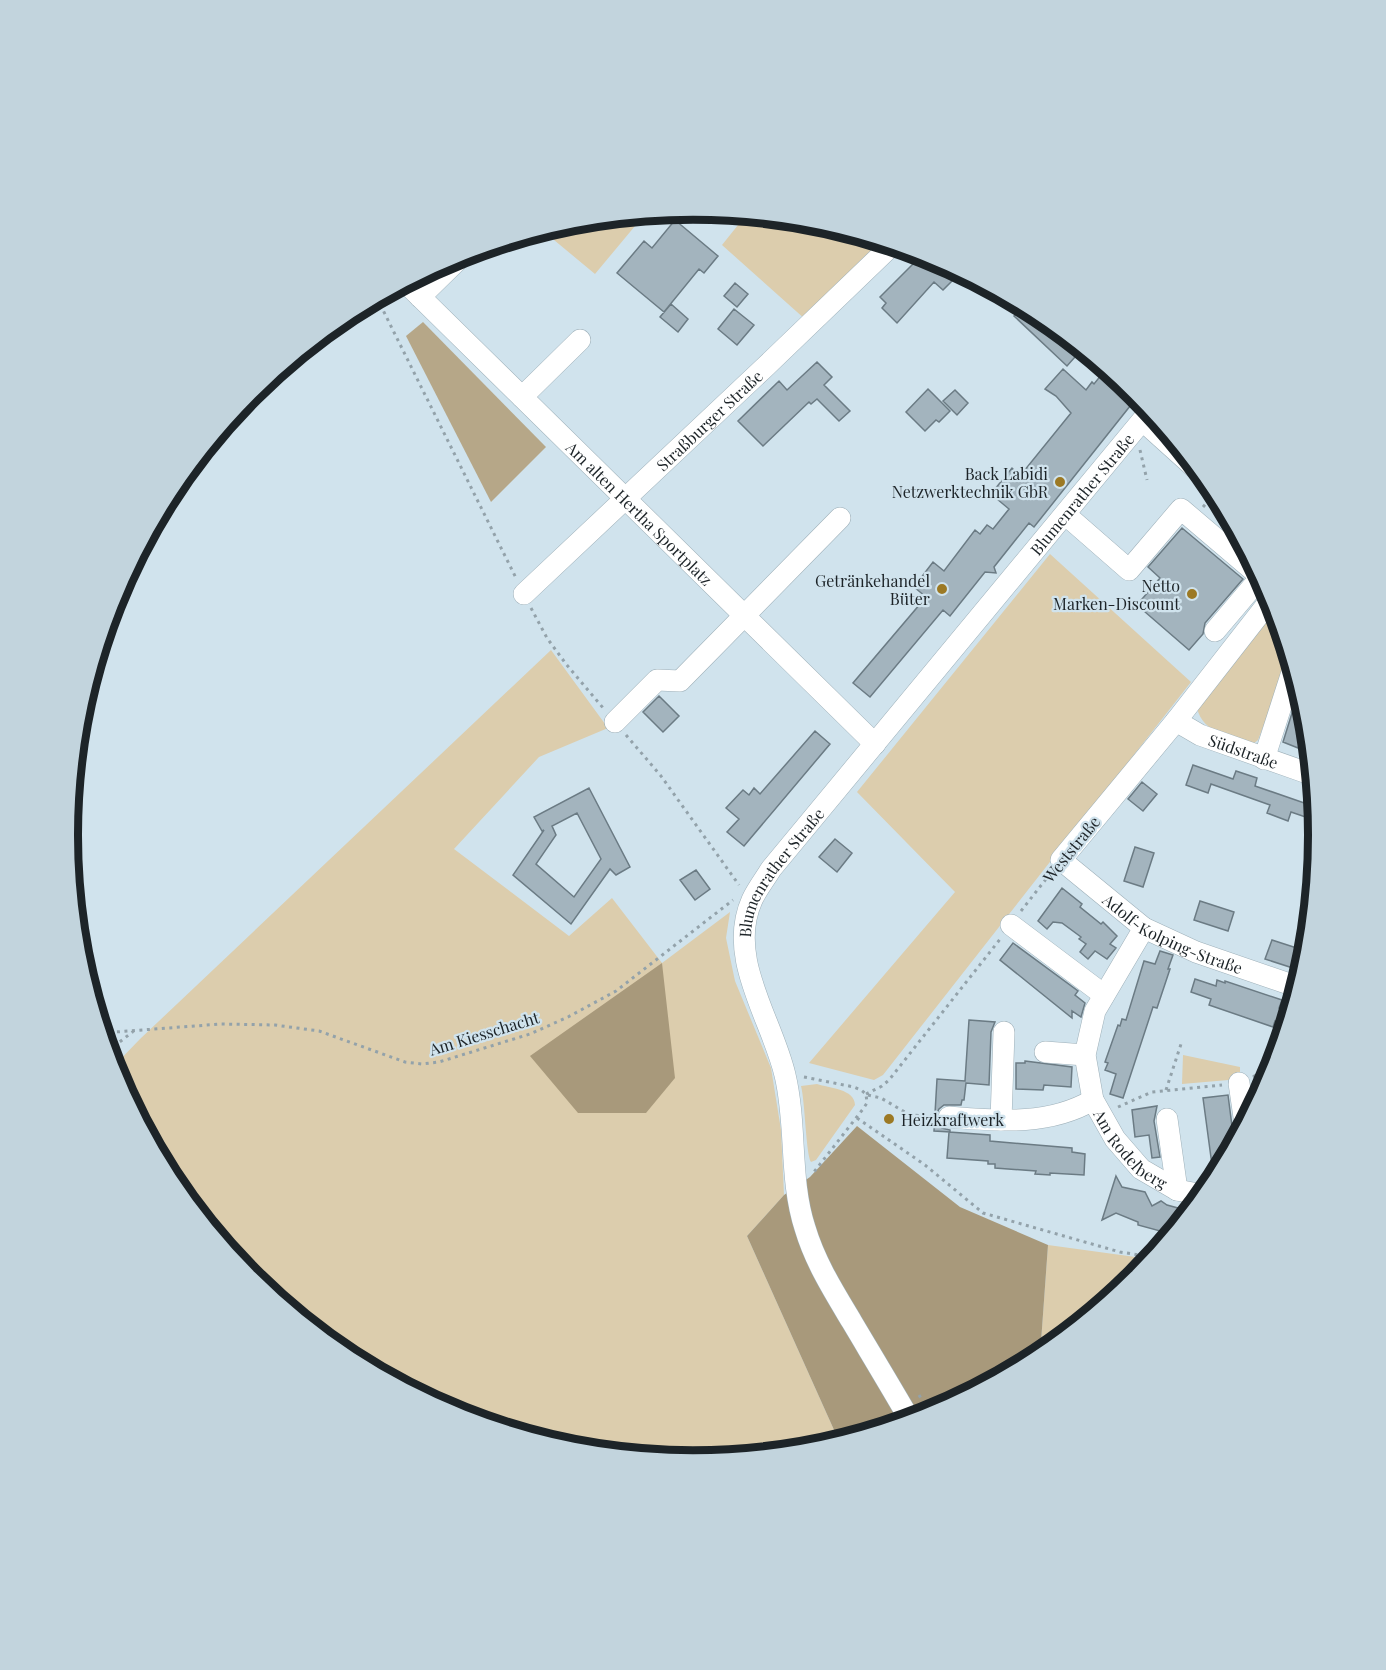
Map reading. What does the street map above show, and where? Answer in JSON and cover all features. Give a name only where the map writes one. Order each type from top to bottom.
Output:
[{"type":"street","name":"Straßburger Straße","points":[[524,594],[885,251]]},
{"type":"street","points":[[413,290],[426,281]]},
{"type":"street","name":"Am alten Hertha Sportplatz","points":[[413,290],[875,744]]},
{"type":"street","points":[[522,397],[580,340]]},
{"type":"street","points":[[1142,422],[1166,444]]},
{"type":"street","name":"Blumenrather Straße","points":[[905,1412],[828,1282],[804,1227],[797,1192],[791,1106],[784,1072],[748,969],[745,928],[752,900],[771,868],[1142,422]]},
{"type":"street","points":[[1066,515],[1129,570],[1181,509],[1246,565]]},
{"type":"street","points":[[615,722],[657,680],[680,681],[840,518]]},
{"type":"street","points":[[1215,631],[1255,585]]},
{"type":"street","name":"Weststraße","points":[[1061,860],[1176,721],[1264,608]]},
{"type":"street","points":[[1264,759],[1289,683]]},
{"type":"street","name":"Südstraße","points":[[1176,721],[1200,735],[1305,772]]},
{"type":"street","name":"Adolf-Kolping-Straße","points":[[1061,860],[1144,928],[1196,952],[1289,984]]},
{"type":"street","points":[[1011,925],[1104,995]]},
{"type":"street","name":"Am Rodelberg","points":[[1144,928],[1095,1011],[1085,1055],[1096,1107],[1115,1139],[1141,1169],[1176,1190],[1192,1193]]},
{"type":"street","points":[[1001,1120],[1005,1032]]},
{"type":"street","points":[[1045,1052],[1085,1055]]},
{"type":"street","points":[[1239,1083],[1243,1111]]},
{"type":"street","name":"Am Rodelberg","points":[[949,1118],[1032,1121],[1078,1109],[1096,1107]]},
{"type":"street","name":"Am Rodelberg","points":[[1167,1119],[1176,1190]]},
{"type":"path","points":[[381,305],[547,638],[566,664],[661,776],[744,891]]},
{"type":"path","points":[[1142,422],[1140,451],[1147,480]]},
{"type":"path","name":"Weststraße","points":[[866,1095],[889,1080],[1061,860]]},
{"type":"path","name":"Am Kiesschacht","points":[[111,1032],[221,1024],[275,1024],[318,1031],[405,1062],[422,1064],[440,1062],[530,1034],[578,1012],[616,991],[731,902]]},
{"type":"path","points":[[116,1045],[136,1029]]},
{"type":"path","points":[[1166,1090],[1182,1041]]},
{"type":"path","points":[[784,1072],[854,1087],[910,1115],[949,1118]]},
{"type":"path","points":[[1096,1107],[1133,1102],[1152,1092],[1244,1083],[1260,1072]]},
{"type":"path","points":[[808,1168],[810,1177],[857,1118],[867,1103],[866,1095]]},
{"type":"path","points":[[857,1118],[926,1165],[983,1213],[1120,1252],[1141,1255]]},
{"type":"path","points":[[918,1394],[924,1404]]},
{"type":"shaded area","points":[[741,222],[773,225],[852,241],[864,245],[874,253],[806,320],[722,245]]},
{"type":"shaded area","points":[[638,223],[595,274],[551,237]]},
{"type":"shaded area","points":[[423,322],[546,447],[491,502],[406,336]]},
{"type":"shaded area","points":[[1050,554],[1191,682],[883,1075],[874,1080],[809,1063],[955,892],[857,792]]},
{"type":"shaded area","points":[[1268,618],[1285,670],[1258,740],[1253,744],[1219,733],[1205,723],[1197,708]]},
{"type":"shaded area","points":[[551,650],[608,728],[539,757],[454,849],[569,936],[612,898],[662,963],[730,912],[726,938],[735,981],[771,1068],[781,1130],[784,1195],[747,1236],[835,1433],[773,1445],[733,1449],[653,1449],[613,1445],[534,1429],[495,1417],[421,1387],[385,1368],[319,1323],[288,1297],[258,1270],[205,1209],[160,1142],[125,1070],[121,1059]]},
{"type":"shaded area","points":[[662,963],[675,1078],[646,1113],[578,1113],[530,1056]]},
{"type":"shaded area","points":[[1183,1055],[1240,1067],[1240,1079],[1182,1084]]},
{"type":"shaded area","points":[[817,1084],[846,1092],[854,1100],[855,1105],[816,1160],[811,1162],[801,1086]]},
{"type":"shaded area","points":[[857,1126],[960,1207],[1048,1245],[1041,1342],[965,1387],[891,1417],[835,1433],[747,1236],[784,1195],[810,1177]]},
{"type":"shaded area","points":[[1048,1245],[1139,1258],[1098,1297],[1041,1342]]},
{"type":"building","points":[[676,220],[718,256],[704,273],[699,269],[664,312],[617,273],[644,241],[652,248]]},
{"type":"building","points":[[915,262],[949,276],[953,280],[943,290],[934,282],[897,323],[882,308],[886,303],[880,297]]},
{"type":"building","points":[[735,283],[748,294],[737,307],[724,296]]},
{"type":"building","points":[[671,304],[688,319],[678,332],[660,317]]},
{"type":"building","points":[[734,309],[754,325],[737,345],[718,329]]},
{"type":"building","points":[[1017,313],[1077,355],[1067,366],[1014,316]]},
{"type":"building","points":[[817,362],[832,377],[824,385],[850,411],[839,421],[817,399],[811,404],[809,402],[763,446],[738,421],[779,381],[787,390]]},
{"type":"building","points":[[1063,369],[1086,390],[1101,376],[1132,404],[1034,527],[1029,523],[994,567],[996,573],[985,572],[950,616],[943,610],[870,697],[853,683],[926,597],[914,587],[933,562],[944,571],[975,530],[980,534],[987,525],[993,529],[1009,509],[991,494],[1012,468],[1020,476],[1071,413],[1056,396],[1045,389]]},
{"type":"building","points":[[928,389],[950,411],[925,431],[906,412]]},
{"type":"building","points":[[955,390],[968,403],[957,415],[943,401]]},
{"type":"building","name":"Netto Marken-Discount","points":[[1182,528],[1243,579],[1205,623],[1203,634],[1189,650],[1137,605],[1160,578],[1148,567]]},
{"type":"building","points":[[659,696],[679,716],[663,732],[643,712]]},
{"type":"building","points":[[1294,707],[1300,741],[1298,748],[1283,742]]},
{"type":"building","points":[[815,731],[830,744],[744,846],[727,832],[739,819],[726,808],[743,790],[749,795],[754,788],[760,794]]},
{"type":"building","points":[[1193,765],[1233,779],[1236,771],[1257,778],[1255,786],[1307,804],[1308,818],[1291,812],[1288,821],[1267,813],[1270,805],[1211,784],[1208,793],[1186,785]]},
{"type":"building","points":[[1142,782],[1157,794],[1143,811],[1128,799]]},
{"type":"building","points":[[589,788],[630,867],[616,875],[610,869],[571,924],[513,875],[544,830],[542,831],[534,817]],"holes":[[[577,813],[601,859],[574,897],[536,864],[556,835],[552,826]]]},
{"type":"building","points":[[835,839],[852,853],[837,872],[819,857]]},
{"type":"building","points":[[1135,847],[1154,853],[1143,887],[1124,881]]},
{"type":"building","points":[[696,870],[710,889],[695,900],[680,880]]},
{"type":"building","points":[[1062,888],[1082,904],[1080,907],[1101,924],[1103,922],[1117,936],[1110,944],[1116,948],[1107,959],[1095,951],[1088,959],[1080,952],[1086,944],[1079,939],[1081,937],[1062,923],[1053,922],[1047,929],[1038,921]]},
{"type":"building","points":[[1200,901],[1234,912],[1228,931],[1194,920]]},
{"type":"building","points":[[1272,940],[1297,948],[1293,968],[1265,959]]},
{"type":"building","points":[[1013,943],[1078,991],[1075,995],[1085,1003],[1081,1017],[1072,1011],[1072,1018],[1000,960]]},
{"type":"building","points":[[1160,951],[1173,955],[1168,969],[1170,969],[1157,1008],[1153,1007],[1123,1098],[1110,1094],[1116,1074],[1105,1070],[1108,1063],[1105,1062],[1118,1025],[1120,1026],[1122,1019],[1126,1020],[1144,961],[1155,964]]},
{"type":"building","points":[[1195,979],[1216,986],[1217,980],[1225,983],[1225,981],[1282,1000],[1279,1008],[1282,1009],[1278,1022],[1275,1021],[1273,1027],[1209,1005],[1211,999],[1191,992]]},
{"type":"building","points":[[969,1020],[995,1022],[991,1032],[989,1085],[966,1083],[964,1100],[961,1105],[944,1105],[936,1115],[942,1128],[950,1132],[934,1131],[937,1079],[965,1081]]},
{"type":"building","points":[[1025,1061],[1072,1067],[1071,1087],[1044,1085],[1043,1090],[1016,1089],[1016,1063],[1025,1063]]},
{"type":"building","points":[[1228,1095],[1233,1129],[1212,1164],[1203,1098]]},
{"type":"building","points":[[1157,1106],[1154,1121],[1160,1157],[1152,1158],[1149,1135],[1135,1137],[1132,1110]]},
{"type":"building","points":[[949,1132],[990,1135],[990,1141],[1072,1148],[1072,1152],[1085,1154],[1084,1175],[1035,1174],[1036,1171],[995,1168],[995,1164],[988,1164],[988,1161],[947,1158]]},
{"type":"building","points":[[1116,1176],[1122,1187],[1145,1192],[1152,1206],[1161,1201],[1181,1209],[1162,1232],[1138,1225],[1138,1222],[1116,1213],[1102,1220]]},
{"type":"place","name":"Back Labidi Netzwerktechnik GbR","points":[[1060,482]]},
{"type":"place","name":"Getränkehandel Büter","points":[[942,589]]},
{"type":"place","name":"Netto Marken-Discount","points":[[1192,594]]},
{"type":"place","name":"Heizkraftwerk","points":[[889,1119]]}]
